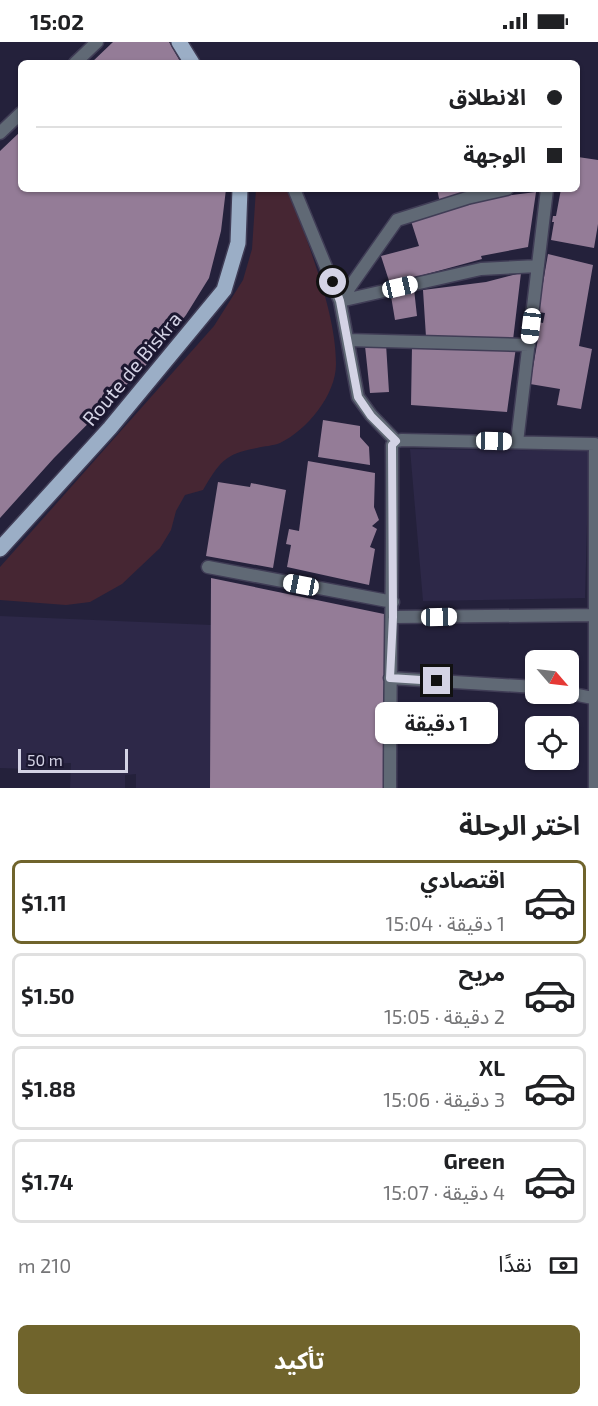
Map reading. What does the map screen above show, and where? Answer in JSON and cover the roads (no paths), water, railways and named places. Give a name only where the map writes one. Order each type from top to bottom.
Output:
[{"type":"main road","points":[[180,44],[190,60]]},
{"type":"main road","name":"Route de Biskra","points":[[0,549],[110,428],[225,290],[238,243],[240,192]]},
{"type":"street","points":[[78,60],[97,42]]},
{"type":"street","points":[[180,44],[198,60]]},
{"type":"street","points":[[0,133],[18,116]]},
{"type":"street","points":[[295,192],[340,301],[358,397],[371,416],[396,441],[595,444],[597,615],[595,788]]},
{"type":"street","points":[[340,301],[397,220],[494,192]]},
{"type":"street","points":[[517,442],[547,192]]},
{"type":"street","points":[[340,301],[481,269],[538,266]]},
{"type":"street","points":[[348,340],[529,345]]},
{"type":"street","points":[[390,788],[390,678],[393,617],[392,445],[396,441]]},
{"type":"street","points":[[208,567],[393,602]]},
{"type":"street","points":[[393,617],[597,615]]},
{"type":"street","points":[[390,678],[525,686]]},
{"type":"street","points":[[579,695],[597,699]]}]
